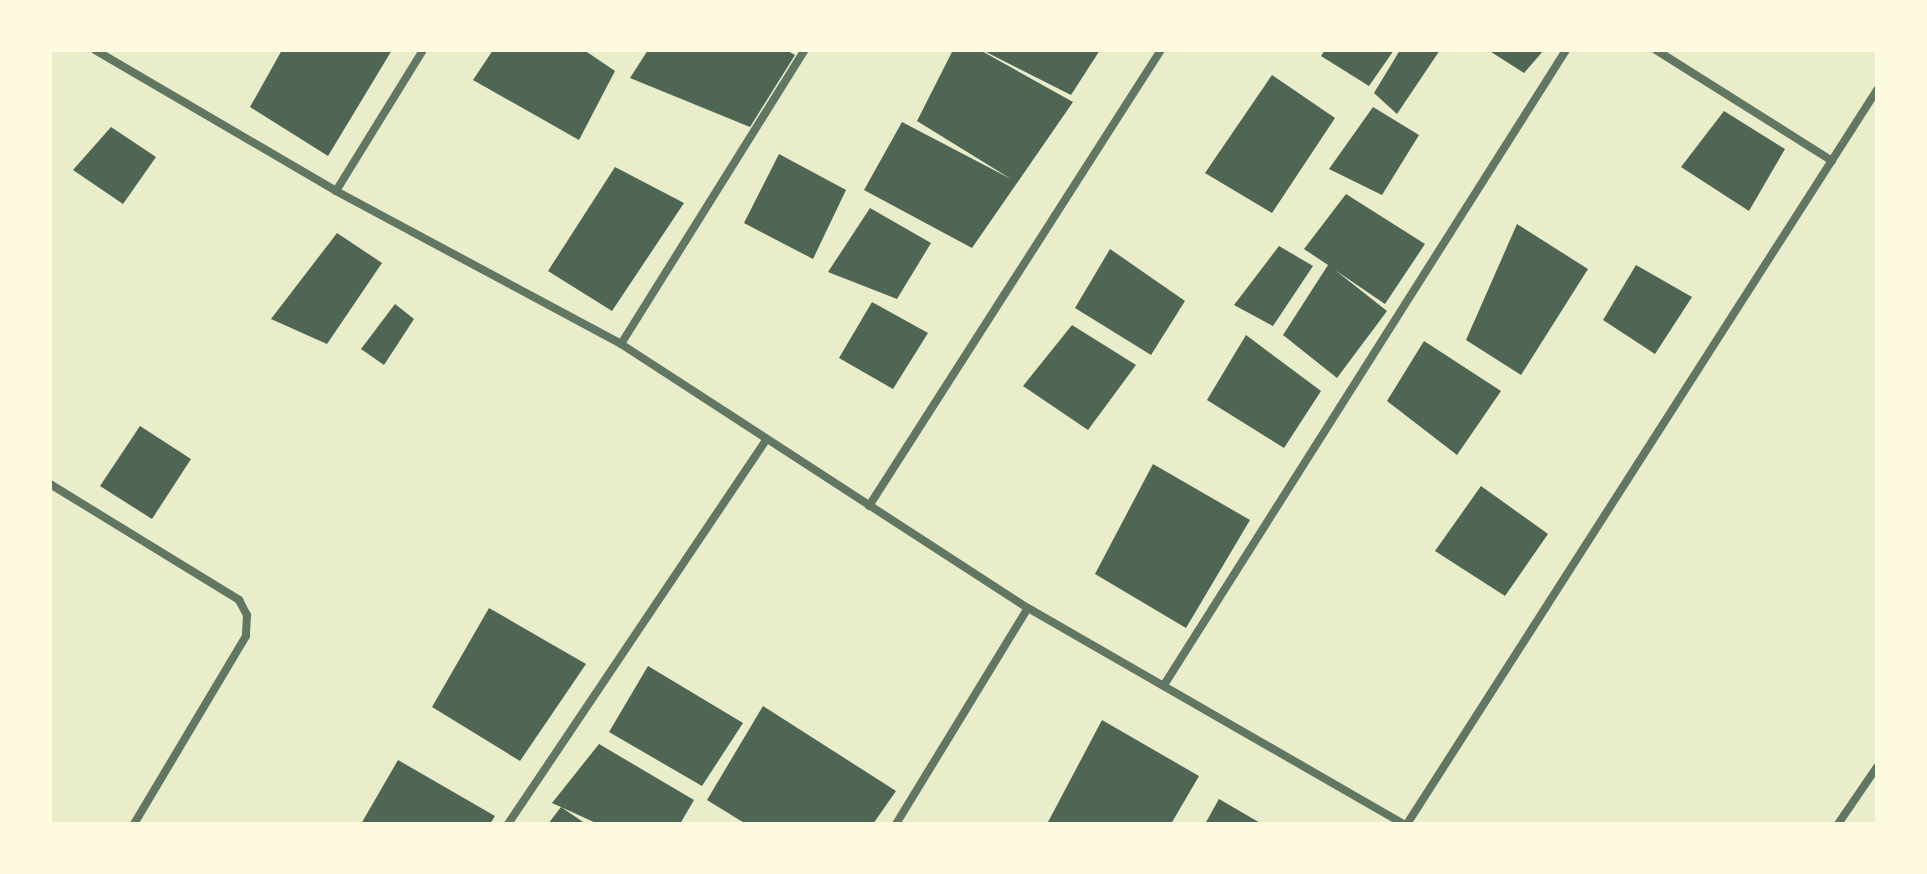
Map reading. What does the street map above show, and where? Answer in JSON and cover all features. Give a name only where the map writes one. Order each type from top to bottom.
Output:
[{"type":"street","points":[[95,50],[336,191],[621,344],[765,441],[1028,608],[1405,824],[1877,92]]},
{"type":"street","points":[[336,191],[423,50]]},
{"type":"street","points":[[621,344],[805,50]]},
{"type":"street","points":[[869,506],[1161,50]]},
{"type":"street","points":[[1164,685],[1566,50]]},
{"type":"street","points":[[1656,50],[1832,161]]},
{"type":"street","points":[[508,824],[765,441]]},
{"type":"street","points":[[50,484],[239,600],[247,615],[246,636],[134,824]]},
{"type":"street","points":[[896,824],[1028,608]]},
{"type":"street","points":[[1838,824],[1877,767]]},
{"type":"building","points":[[282,50],[392,50],[328,156],[250,107]]},
{"type":"building","points":[[493,50],[584,50],[615,71],[579,140],[473,80]]},
{"type":"building","points":[[648,50],[786,50],[795,55],[750,127],[630,78]]},
{"type":"building","points":[[953,50],[980,50],[1073,102],[972,248],[864,190],[902,122],[1011,179],[917,121]]},
{"type":"building","points":[[982,50],[1100,50],[1071,95]]},
{"type":"building","points":[[1325,50],[1394,50],[1369,86],[1321,56]]},
{"type":"building","points":[[1400,50],[1440,50],[1397,114],[1374,93]]},
{"type":"building","points":[[1488,50],[1544,50],[1524,73]]},
{"type":"building","points":[[1272,75],[1335,118],[1272,213],[1205,173]]},
{"type":"building","points":[[1373,107],[1419,135],[1382,195],[1329,169]]},
{"type":"building","points":[[1724,111],[1785,149],[1749,211],[1681,167]]},
{"type":"building","points":[[111,127],[156,157],[123,204],[73,170]]},
{"type":"building","points":[[779,154],[846,190],[813,259],[744,223]]},
{"type":"building","points":[[615,167],[684,203],[612,311],[548,271]]},
{"type":"building","points":[[1346,194],[1425,244],[1385,304],[1335,270],[1387,311],[1337,378],[1283,335],[1328,265],[1304,249]]},
{"type":"building","points":[[870,208],[931,243],[897,299],[828,272]]},
{"type":"building","points":[[1517,224],[1588,269],[1521,375],[1466,340]]},
{"type":"building","points":[[337,233],[382,263],[327,344],[271,319]]},
{"type":"building","points":[[1279,246],[1313,266],[1273,326],[1234,305]]},
{"type":"building","points":[[1110,249],[1185,301],[1151,355],[1075,308]]},
{"type":"building","points":[[1636,265],[1692,297],[1655,354],[1603,320]]},
{"type":"building","points":[[872,302],[928,333],[893,389],[839,358]]},
{"type":"building","points":[[395,304],[414,319],[384,365],[361,349]]},
{"type":"building","points":[[1072,325],[1136,365],[1088,430],[1023,386]]},
{"type":"building","points":[[1246,335],[1321,391],[1284,448],[1207,400]]},
{"type":"building","points":[[1424,341],[1501,391],[1457,455],[1387,401]]},
{"type":"building","points":[[140,426],[191,459],[152,519],[100,486]]},
{"type":"building","points":[[1153,464],[1250,520],[1186,628],[1095,574]]},
{"type":"building","points":[[1481,486],[1548,534],[1505,596],[1435,551]]},
{"type":"building","points":[[489,608],[586,664],[520,761],[432,707]]},
{"type":"building","points":[[648,666],[743,723],[702,786],[609,732]]},
{"type":"building","points":[[763,706],[896,791],[873,824],[746,824],[707,800]]},
{"type":"building","points":[[1102,720],[1199,776],[1171,824],[1047,824]]},
{"type":"building","points":[[599,744],[694,800],[680,824],[598,824],[552,803]]},
{"type":"building","points":[[398,760],[495,816],[490,824],[361,824]]},
{"type":"building","points":[[1219,799],[1262,824],[1205,824]]},
{"type":"building","points":[[561,807],[586,824],[548,824]]}]
